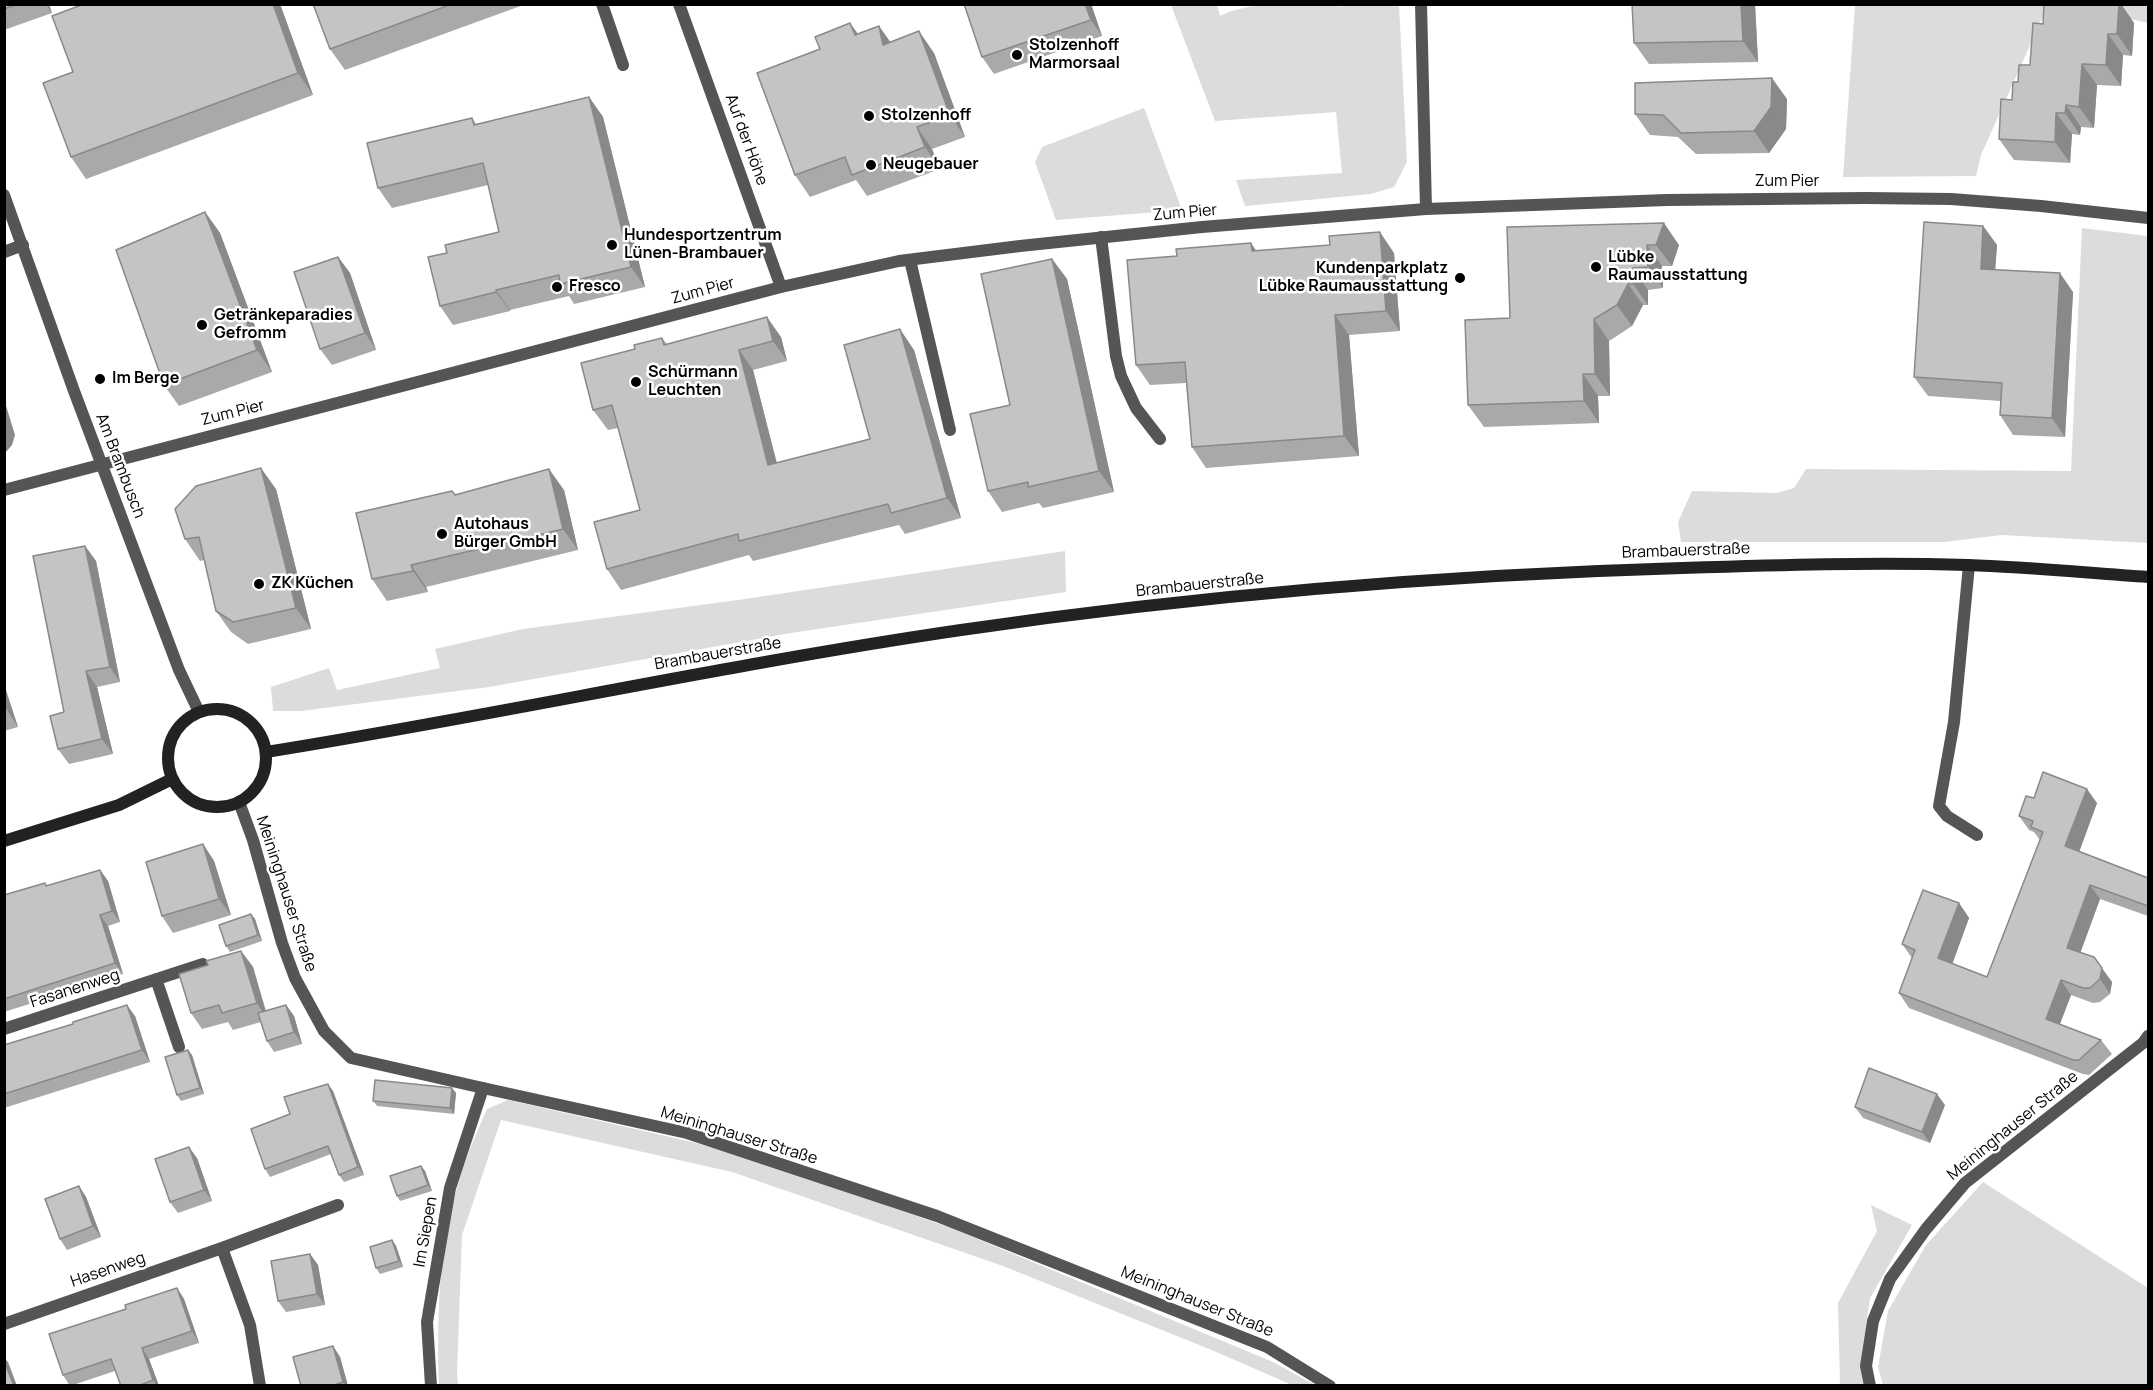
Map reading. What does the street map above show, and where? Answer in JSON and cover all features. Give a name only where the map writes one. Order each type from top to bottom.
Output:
[{"type":"main road","name":"Brambauerstraße","points":[[266,752],[452,721],[671,678],[960,630],[1231,597],[1407,581],[1580,571],[1771,565],[1969,565],[2148,577]]},
{"type":"main road","points":[[214,709],[229,710],[254,725],[262,738],[266,752],[266,765],[257,787],[249,796],[224,807],[208,807],[193,802],[180,792],[172,779],[167,753],[171,740],[182,723],[199,712],[214,709]]},
{"type":"main road","points":[[4,841],[119,805],[172,779]]},
{"type":"street","points":[[602,4],[623,65]]},
{"type":"street","name":"Auf der Höhe","points":[[679,4],[781,287]]},
{"type":"street","points":[[1421,4],[1426,209]]},
{"type":"street","name":"Am Brambusch","points":[[4,195],[74,391],[179,670],[199,712]]},
{"type":"street","name":"Zum Pier","points":[[4,490],[781,287],[909,260],[1101,237],[1426,209],[1667,200],[1865,198],[1962,200],[2148,218]]},
{"type":"street","points":[[1101,237],[1116,356],[1121,376],[1136,408],[1160,439]]},
{"type":"street","points":[[4,252],[23,246]]},
{"type":"street","points":[[909,260],[950,430]]},
{"type":"street","points":[[1969,565],[1954,722],[1939,806],[1947,816],[1977,835]]},
{"type":"street","name":"Meininghauser Straße","points":[[239,802],[253,840],[282,943],[295,978],[324,1031],[351,1058],[579,1111],[687,1133],[937,1216],[1268,1347],[1330,1386]]},
{"type":"street","name":"Fasanenweg","points":[[4,1029],[203,964]]},
{"type":"street","points":[[156,979],[179,1047]]},
{"type":"street","name":"Meininghauser Straße","points":[[1870,1386],[1866,1366],[1873,1321],[1890,1279],[1926,1230],[1965,1183],[2148,1036]]},
{"type":"street","name":"Im Siepen","points":[[432,1386],[427,1322],[448,1200],[483,1088]]},
{"type":"street","name":"Hasenweg","points":[[4,1324],[339,1205]]},
{"type":"street","points":[[222,1248],[250,1325],[260,1386]]},
{"type":"shaded area","points":[[1337,4],[1338,7],[1347,4],[1399,5],[1407,162],[1394,187],[1371,194],[1245,206],[1236,180],[1342,173],[1336,112],[1215,121],[1171,5],[1217,5],[1220,16],[1247,7],[1262,5]]},
{"type":"shaded area","points":[[1855,5],[2048,5],[1981,155],[1976,176],[1843,177]]},
{"type":"shaded area","points":[[2069,5],[2148,5],[2148,23]]},
{"type":"shaded area","points":[[1144,108],[1182,210],[1056,220],[1035,162],[1042,147]]},
{"type":"shaded area","points":[[2082,228],[2148,236],[2148,543],[2002,535],[1944,542],[1681,542],[1678,522],[1692,491],[1777,493],[1794,488],[1806,469],[2071,471]]},
{"type":"shaded area","points":[[1065,551],[1066,592],[791,633],[489,687],[301,711],[273,711],[271,687],[329,668],[337,690],[440,668],[435,649],[523,629],[745,599]]},
{"type":"shaded area","points":[[508,1100],[692,1142],[757,1161],[951,1228],[1273,1362],[1315,1385],[1292,1385],[1003,1266],[732,1172],[501,1120],[462,1235],[458,1385],[439,1386],[438,1339],[442,1267],[457,1187],[487,1109]]},
{"type":"shaded area","points":[[1983,1182],[2148,1288],[2148,1385],[1883,1385],[1878,1367],[1888,1311],[1926,1245]]},
{"type":"shaded area","points":[[1871,1205],[1912,1225],[1870,1298],[1860,1366],[1863,1385],[1840,1385],[1838,1303],[1877,1231]]},
{"type":"building","points":[[4,4],[18,4],[4,9]]},
{"type":"building","points":[[84,4],[273,4],[298,73],[71,157],[43,83],[73,72],[52,16]]},
{"type":"building","points":[[313,4],[452,4],[330,49]]},
{"type":"building","name":"Stolzenhoff Marmorsaal","points":[[964,4],[1085,4],[1091,20],[982,57]]},
{"type":"building","points":[[1632,4],[1741,4],[1743,41],[1634,43]]},
{"type":"building","points":[[2044,4],[2119,4],[2117,34],[2108,34],[2106,65],[2082,64],[2079,107],[2066,105],[2065,113],[2056,113],[2055,142],[1999,139],[2001,99],[2012,100],[2013,82],[2018,82],[2019,65],[2030,65],[2033,23],[2043,24]]},
{"type":"building","name":"Stolzenhoff","points":[[850,23],[855,35],[879,26],[883,45],[919,31],[950,115],[917,127],[925,147],[852,175],[845,157],[795,175],[757,73],[820,49],[815,37]]},
{"type":"building","points":[[1772,78],[1771,107],[1754,131],[1681,133],[1663,115],[1635,114],[1635,83]]},
{"type":"building","points":[[589,97],[631,267],[560,284],[559,275],[440,306],[428,257],[447,253],[445,245],[499,232],[483,163],[378,188],[367,143],[472,118],[474,125]]},
{"type":"building","name":"Getränkeparadies Gefromm","points":[[205,212],[257,350],[164,385],[116,250]]},
{"type":"building","points":[[1924,222],[1983,226],[1981,269],[2060,273],[2052,418],[2000,415],[2002,383],[1914,377]]},
{"type":"building","points":[[1664,223],[1656,245],[1647,245],[1648,267],[1633,268],[1633,284],[1628,284],[1617,305],[1594,319],[1595,374],[1583,374],[1584,401],[1468,405],[1465,320],[1510,318],[1507,227]]},
{"type":"building","points":[[1380,232],[1386,311],[1335,315],[1344,436],[1192,447],[1185,362],[1136,365],[1127,260],[1177,256],[1176,249],[1251,243],[1252,251],[1330,245],[1329,236]]},
{"type":"building","points":[[338,257],[365,333],[320,349],[294,272]]},
{"type":"building","points":[[1052,259],[1099,471],[1028,487],[1028,482],[988,491],[970,414],[1010,405],[981,274]]},
{"type":"building","points":[[767,317],[773,341],[739,350],[768,465],[870,439],[844,345],[900,329],[947,498],[891,513],[888,504],[739,541],[738,534],[607,569],[594,522],[640,510],[612,405],[593,410],[581,363],[635,349],[634,345],[662,338],[664,345]]},
{"type":"building","points":[[261,468],[296,608],[233,622],[216,611],[199,537],[185,539],[175,509],[196,486]]},
{"type":"building","points":[[549,469],[563,529],[411,565],[413,571],[372,579],[356,513],[452,491],[455,495]]},
{"type":"building","points":[[85,546],[110,667],[86,671],[102,739],[58,749],[50,716],[64,712],[33,556]]},
{"type":"building","points":[[2043,772],[2087,789],[2065,846],[2148,878],[2148,906],[2090,885],[2067,948],[2094,957],[2102,968],[2100,979],[2090,988],[2083,988],[2061,980],[2046,1019],[2101,1040],[2079,1060],[2073,1060],[1899,993],[1915,950],[1902,944],[1923,890],[1959,903],[1938,958],[1987,977],[2043,832],[2031,827],[2033,821],[2019,816],[2026,796],[2034,798]]},
{"type":"building","points":[[203,844],[219,899],[162,916],[146,862]]},
{"type":"building","points":[[100,870],[112,911],[100,915],[115,963],[4,999],[4,895],[45,883],[46,886]]},
{"type":"building","points":[[251,914],[258,935],[226,946],[219,925]]},
{"type":"building","points":[[241,951],[257,1003],[222,1013],[219,1005],[191,1013],[179,974],[208,965],[206,961]]},
{"type":"building","points":[[127,1005],[142,1050],[4,1094],[4,1045]]},
{"type":"building","points":[[286,1005],[294,1032],[267,1041],[258,1013]]},
{"type":"building","points":[[188,1050],[200,1088],[177,1095],[165,1057]]},
{"type":"building","points":[[1869,1068],[1937,1094],[1922,1132],[1855,1107]]},
{"type":"building","points":[[375,1080],[452,1088],[450,1108],[373,1101]]},
{"type":"building","points":[[328,1084],[358,1167],[339,1175],[328,1146],[265,1169],[251,1129],[290,1114],[284,1097]]},
{"type":"building","points":[[189,1147],[204,1190],[170,1202],[155,1159]]},
{"type":"building","points":[[421,1166],[428,1185],[397,1196],[390,1176]]},
{"type":"building","points":[[79,1186],[93,1226],[60,1239],[45,1199]]},
{"type":"building","points":[[392,1240],[399,1261],[376,1268],[370,1247]]},
{"type":"building","points":[[310,1254],[317,1294],[278,1301],[271,1261]]},
{"type":"building","points":[[177,1288],[192,1331],[142,1348],[153,1380],[138,1386],[121,1386],[111,1359],[63,1375],[49,1334],[126,1309],[125,1305]]},
{"type":"building","points":[[333,1346],[343,1382],[331,1386],[301,1386],[293,1357]]},
{"type":"building","points":[[4,1361],[14,1386],[4,1386]]},
{"type":"place","name":"Stolzenhoff Marmorsaal","points":[[1017,55]]},
{"type":"place","name":"Stolzenhoff","points":[[869,116]]},
{"type":"place","name":"Neugebauer","points":[[871,165]]},
{"type":"place","name":"Hundesportzentrum Lünen-Brambauer","points":[[612,245]]},
{"type":"place","name":"Lübke Raumausstattung","points":[[1596,267]]},
{"type":"place","name":"Kundenparkplatz Lübke Raumausstattung","points":[[1460,278]]},
{"type":"place","name":"Fresco","points":[[557,287]]},
{"type":"place","name":"Getränkeparadies Gefromm","points":[[202,325]]},
{"type":"place","name":"Im Berge","points":[[100,379]]},
{"type":"place","name":"Schürmann Leuchten","points":[[636,382]]},
{"type":"place","name":"Autohaus Bürger GmbH","points":[[442,534]]},
{"type":"place","name":"ZK Küchen","points":[[259,584]]}]
